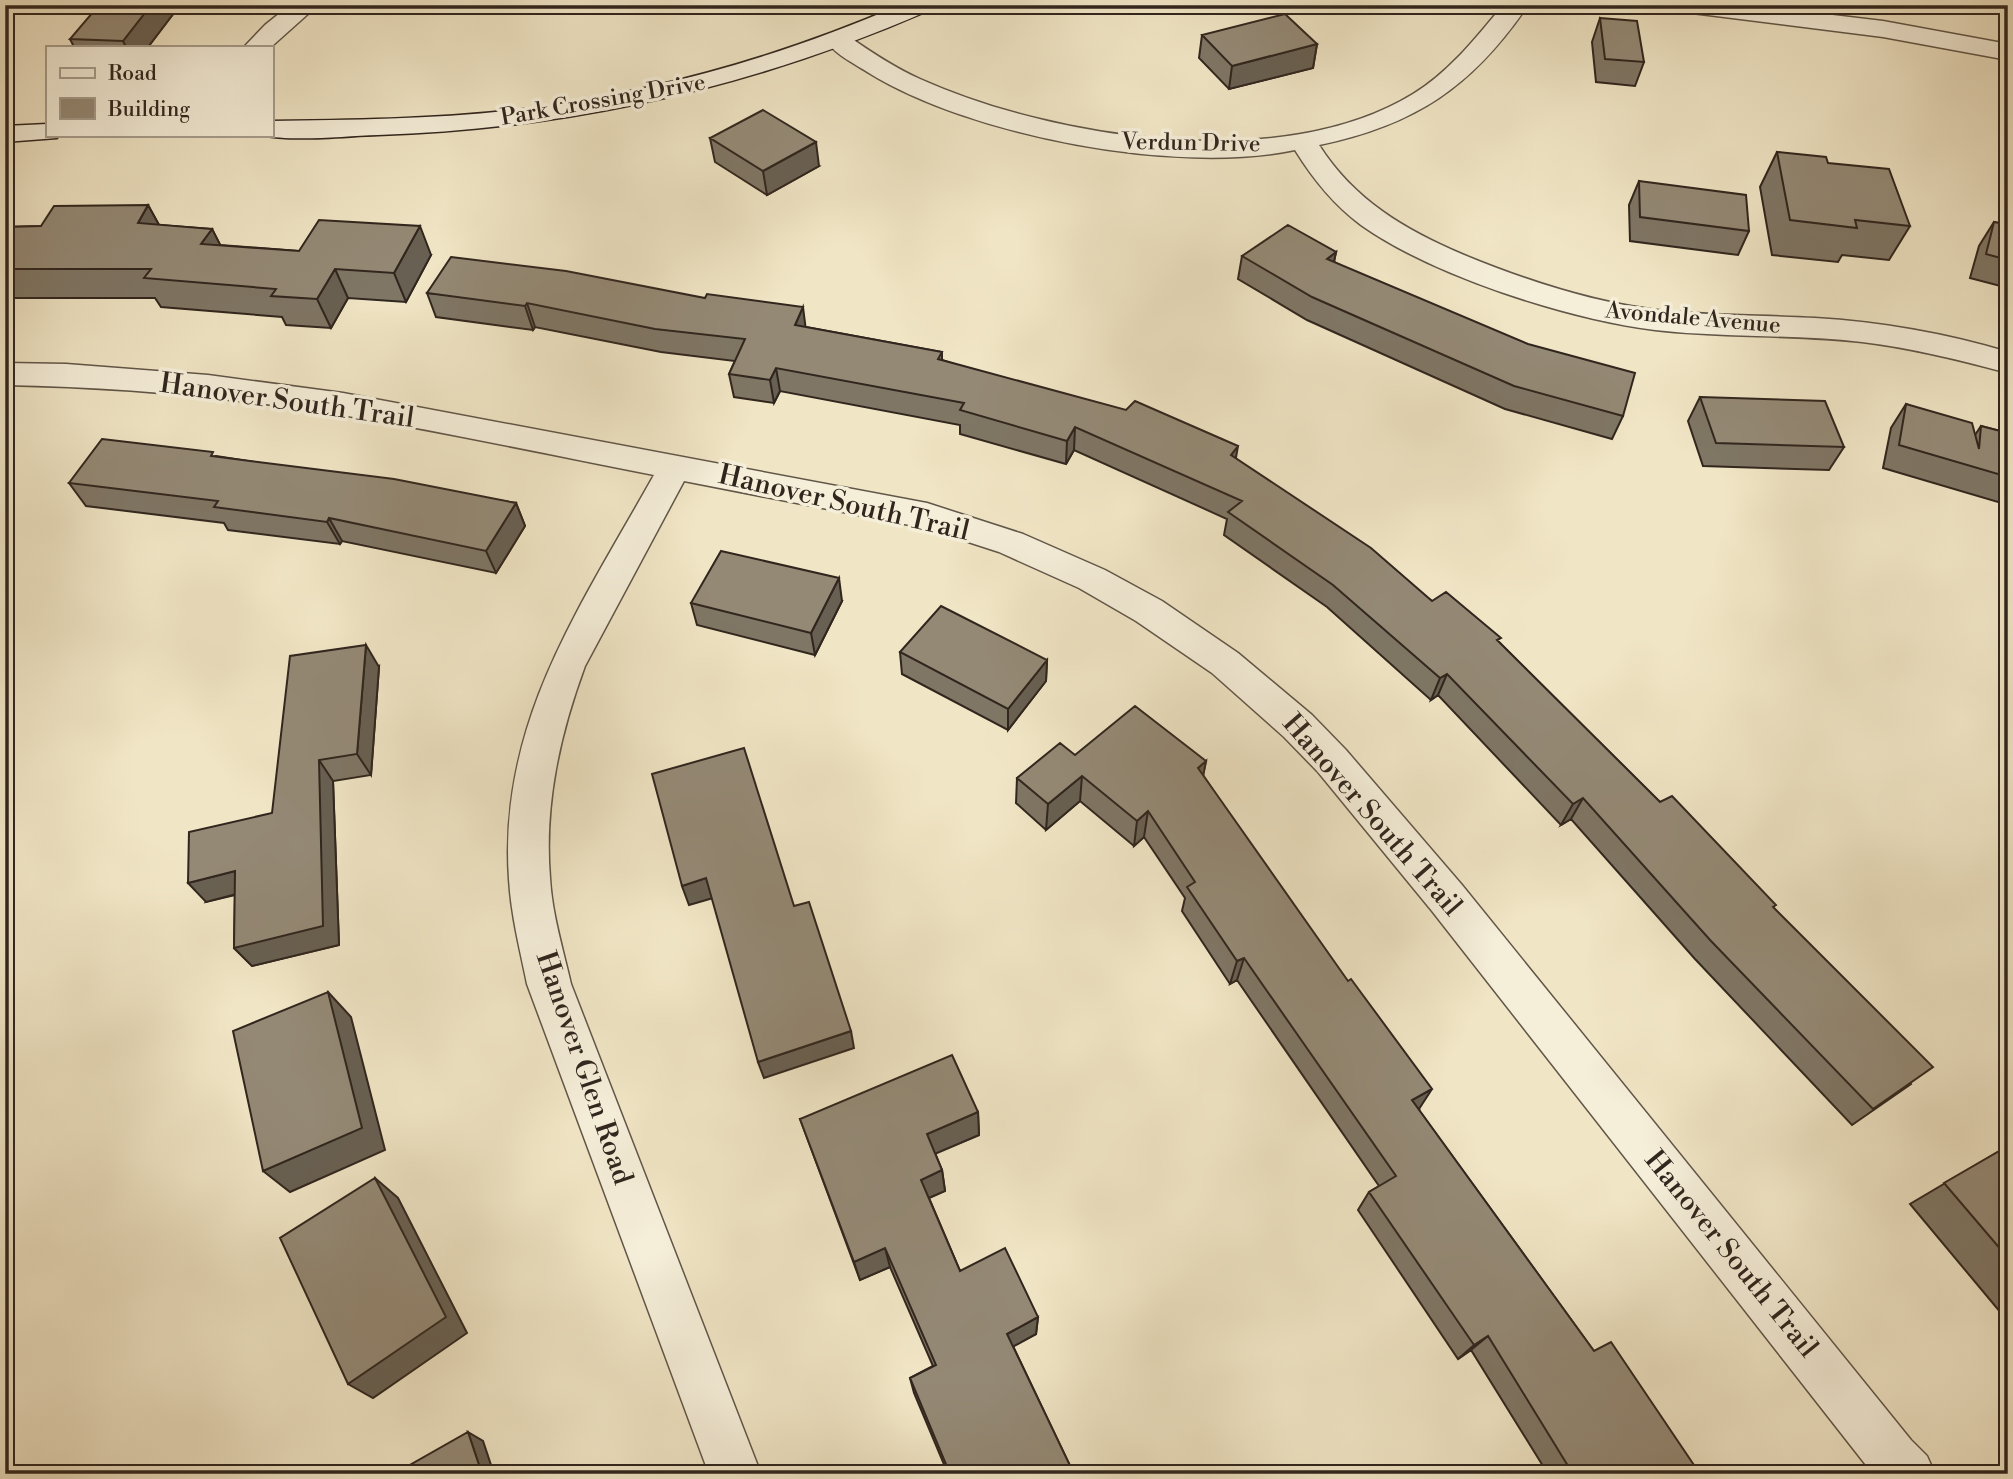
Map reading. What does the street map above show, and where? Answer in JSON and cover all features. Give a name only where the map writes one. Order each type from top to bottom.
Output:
[{"type":"street","points":[[258,46],[306,5]]},
{"type":"street","name":"Park Crossing Drive","points":[[273,129],[471,122],[566,110],[657,93],[736,74],[839,41],[921,5]]},
{"type":"street","name":"Verdun Drive","points":[[839,41],[863,58],[910,84],[957,105],[1010,122],[1066,135],[1148,145],[1212,148],[1303,142],[1357,128],[1405,110],[1437,90],[1465,66],[1516,5]]},
{"type":"street","points":[[1684,5],[1884,29],[2008,52]]},
{"type":"street","points":[[5,134],[46,132]]},
{"type":"street","name":"Avondale Avenue","points":[[1303,142],[1318,168],[1342,197],[1375,223],[1419,248],[1536,294],[1595,310],[1657,320],[1855,332],[1918,341],[2008,363]]},
{"type":"street","name":"Hanover South Trail","points":[[5,374],[208,386],[343,404],[927,516],[1011,543],[1092,579],[1149,611],[1225,663],[1298,726],[1332,761],[1447,898],[1893,1458],[1909,1474]]},
{"type":"street","name":"Hanover Glen Road","points":[[676,466],[568,665],[554,697],[535,765],[530,802],[532,897],[549,984],[735,1474]]},
{"type":"building","points":[[99,5],[151,5],[123,41],[70,39]]},
{"type":"building","points":[[1285,14],[1317,44],[1232,66],[1202,35]]},
{"type":"building","points":[[1600,18],[1637,21],[1644,62],[1605,59]]},
{"type":"building","points":[[763,110],[816,142],[763,171],[710,138]]},
{"type":"building","points":[[1777,152],[1826,157],[1828,163],[1889,169],[1910,226],[1855,220],[1857,228],[1790,220]]},
{"type":"building","points":[[1639,181],[1746,195],[1749,231],[1640,217]]},
{"type":"building","points":[[148,205],[138,223],[212,229],[201,244],[299,251],[319,220],[420,226],[394,273],[335,269],[317,299],[271,296],[276,289],[144,278],[151,269],[5,269],[5,227],[41,226],[54,206]]},
{"type":"building","points":[[2005,213],[2008,214],[2008,260],[1986,254],[1994,222],[2004,224]]},
{"type":"building","points":[[1288,225],[1336,252],[1327,259],[1528,344],[1635,373],[1623,416],[1514,386],[1312,297],[1242,256]]},
{"type":"building","points":[[451,257],[566,271],[705,298],[707,294],[803,307],[795,325],[942,352],[938,359],[1126,410],[1135,401],[1238,446],[1231,455],[1371,548],[1432,601],[1446,592],[1501,638],[1497,640],[1660,802],[1672,796],[1776,905],[1773,907],[1933,1067],[1873,1109],[1711,941],[1583,798],[1573,804],[1447,674],[1440,678],[1333,585],[1228,512],[1242,501],[1075,427],[1067,441],[960,410],[964,403],[776,368],[770,380],[729,374],[745,339],[655,329],[527,303],[525,306],[427,293]]},
{"type":"building","points":[[1700,397],[1825,401],[1844,447],[1716,443]]},
{"type":"building","points":[[1906,404],[1972,423],[1979,449],[1981,426],[2008,433],[2008,477],[1899,445]]},
{"type":"building","points":[[102,439],[213,452],[211,456],[394,479],[516,503],[486,551],[329,518],[327,522],[214,507],[218,501],[69,483]]},
{"type":"building","points":[[721,551],[839,578],[811,633],[691,603]]},
{"type":"building","points":[[941,606],[1047,660],[1008,709],[900,652]]},
{"type":"building","points":[[366,645],[357,754],[319,760],[323,926],[234,948],[235,871],[188,883],[189,832],[272,813],[290,656]]},
{"type":"building","points":[[1135,706],[1206,761],[1198,768],[1348,981],[1351,979],[1432,1089],[1412,1100],[1594,1351],[1611,1342],[1700,1474],[1573,1474],[1488,1336],[1474,1345],[1369,1192],[1396,1176],[1244,958],[1237,961],[1187,887],[1195,882],[1148,811],[1137,821],[1082,776],[1048,804],[1017,778],[1060,743],[1075,755]]},
{"type":"building","points":[[744,748],[794,906],[809,902],[851,1031],[758,1062],[706,878],[682,886],[652,774]]},
{"type":"building","points":[[328,992],[362,1128],[263,1171],[233,1031]]},
{"type":"building","points":[[952,1055],[978,1112],[927,1134],[942,1170],[921,1180],[960,1271],[1005,1248],[1038,1317],[1007,1334],[1074,1474],[950,1474],[910,1378],[936,1365],[885,1248],[854,1262],[800,1119]]},
{"type":"building","points":[[2008,1146],[2008,1258],[1944,1183]]},
{"type":"building","points":[[375,1178],[446,1317],[348,1384],[280,1238]]},
{"type":"building","points":[[468,1432],[482,1474],[394,1474]]}]
